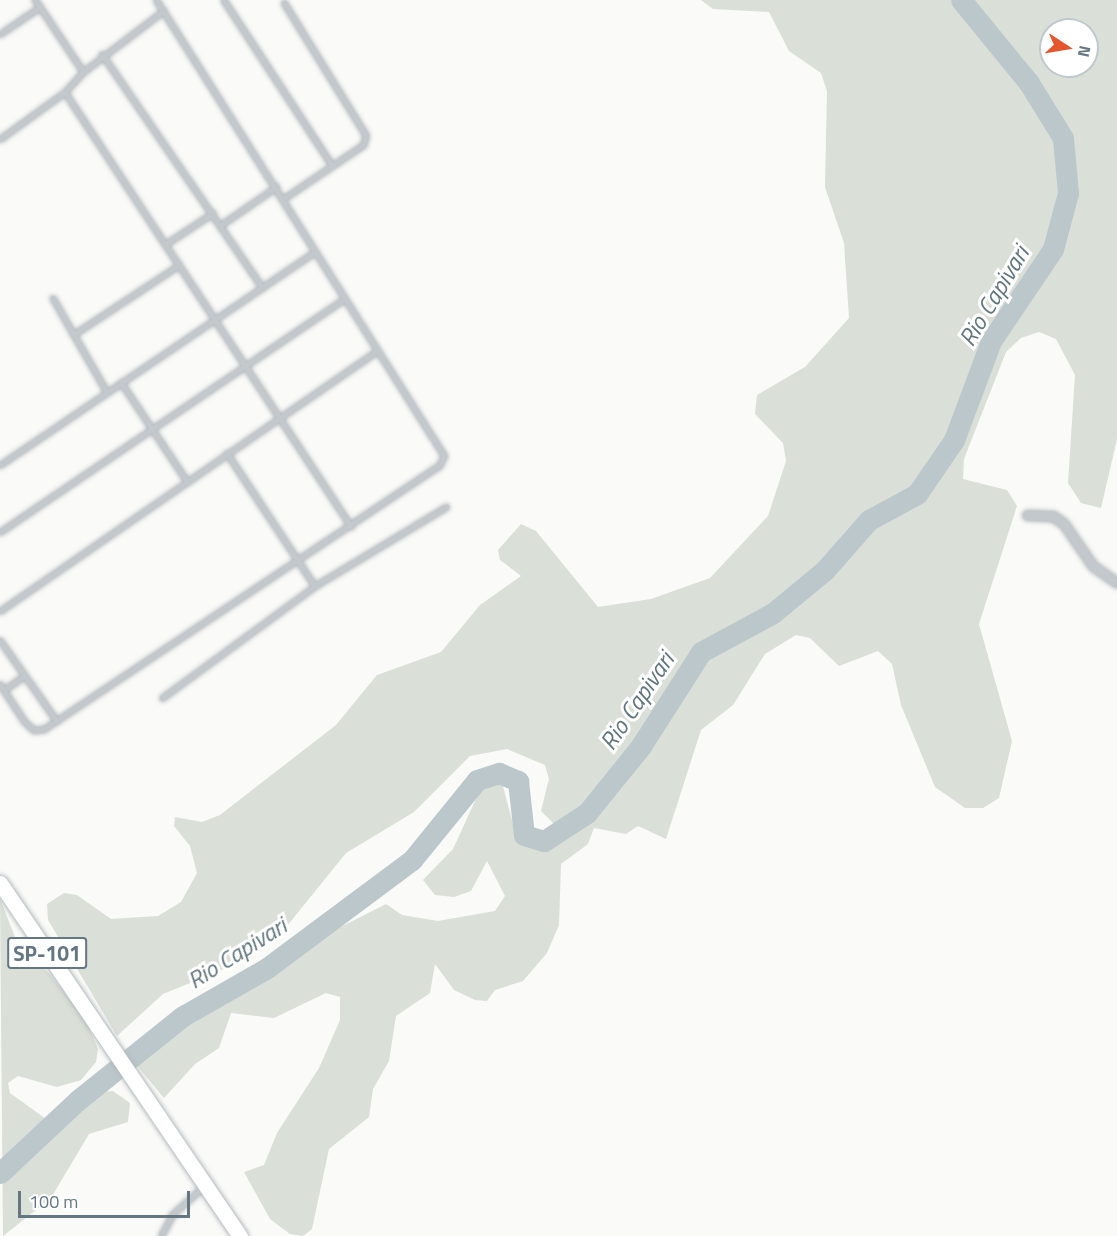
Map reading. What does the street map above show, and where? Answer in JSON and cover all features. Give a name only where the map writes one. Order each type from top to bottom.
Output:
[{"type":"main road","name":"SP-101","points":[[0,883],[240,1236]]},
{"type":"street","points":[[1027,515],[1053,516],[1064,524],[1093,566],[1117,583]]},
{"type":"lane","points":[[35,0],[83,72]]},
{"type":"lane","points":[[0,684],[34,730],[57,721],[439,466],[444,456],[343,300],[283,199],[156,0]]},
{"type":"lane","points":[[224,0],[332,165]]},
{"type":"lane","points":[[283,199],[363,145],[366,136],[284,3]]},
{"type":"lane","points":[[0,34],[40,7]]},
{"type":"lane","points":[[0,139],[65,92],[102,54],[163,11]]},
{"type":"lane","points":[[102,54],[262,287]]},
{"type":"lane","points":[[65,92],[351,525]]},
{"type":"lane","points":[[221,225],[276,188]]},
{"type":"lane","points":[[166,244],[213,213]]},
{"type":"lane","points":[[0,465],[214,318],[315,252]]},
{"type":"lane","points":[[73,335],[179,265]]},
{"type":"lane","points":[[53,298],[107,392]]},
{"type":"lane","points":[[0,532],[343,300]]},
{"type":"lane","points":[[0,611],[377,351]]},
{"type":"lane","points":[[121,382],[187,481]]},
{"type":"lane","points":[[227,453],[315,586]]},
{"type":"lane","points":[[162,698],[315,586],[446,507]]},
{"type":"lane","points":[[0,640],[57,721]]},
{"type":"lane","points":[[4,690],[24,676]]},
{"type":"lane","points":[[161,1236],[172,1215],[205,1185]]},
{"type":"shaded area","points":[[701,0],[1117,0],[1117,439],[1101,508],[1081,503],[1068,483],[1075,375],[1056,339],[1039,332],[1021,338],[1006,352],[964,459],[963,479],[1007,490],[1017,506],[979,624],[1012,741],[999,798],[983,808],[965,808],[935,787],[901,705],[892,664],[878,651],[839,666],[810,638],[796,635],[765,654],[733,705],[701,730],[666,839],[638,826],[626,834],[594,828],[588,844],[561,864],[559,925],[547,953],[523,981],[495,990],[487,1001],[475,1000],[454,990],[435,964],[430,993],[396,1016],[389,1061],[373,1089],[369,1117],[329,1149],[312,1229],[303,1236],[290,1234],[270,1219],[244,1172],[264,1165],[277,1133],[319,1068],[340,1020],[340,997],[326,993],[274,1018],[231,1013],[219,1048],[195,1064],[164,1098],[129,1056],[163,1036],[204,1001],[273,977],[315,940],[386,904],[402,915],[438,921],[495,911],[505,896],[487,861],[471,891],[454,897],[435,895],[423,880],[453,849],[486,777],[501,779],[517,839],[533,840],[557,827],[541,811],[549,779],[545,765],[507,749],[470,756],[414,812],[346,853],[287,926],[236,964],[163,994],[117,1036],[48,920],[47,904],[64,893],[77,895],[111,919],[158,916],[181,902],[197,873],[190,846],[174,826],[175,817],[202,822],[220,815],[336,725],[377,675],[441,652],[480,605],[521,576],[500,560],[498,550],[521,524],[536,531],[598,607],[651,599],[710,578],[768,516],[786,461],[783,443],[755,414],[757,395],[805,367],[849,318],[844,243],[825,187],[827,91],[821,73],[789,51],[769,12],[713,9]]},
{"type":"shaded area","points":[[0,899],[19,947],[50,974],[86,1021],[98,1049],[96,1062],[81,1080],[57,1087],[18,1076],[8,1083],[10,1093],[46,1119],[97,1092],[113,1091],[130,1103],[128,1122],[89,1134],[51,1198],[3,1236]]},
{"type":"waterway","name":"Rio Capivari","points":[[0,1173],[78,1100],[183,1016],[267,968],[412,860],[477,780],[499,773],[518,781],[524,835],[544,841],[587,813],[641,746],[701,652],[773,613],[825,570],[869,520],[917,494],[954,440],[991,341],[1053,249],[1068,193],[1063,138],[1029,83],[961,0]]}]
